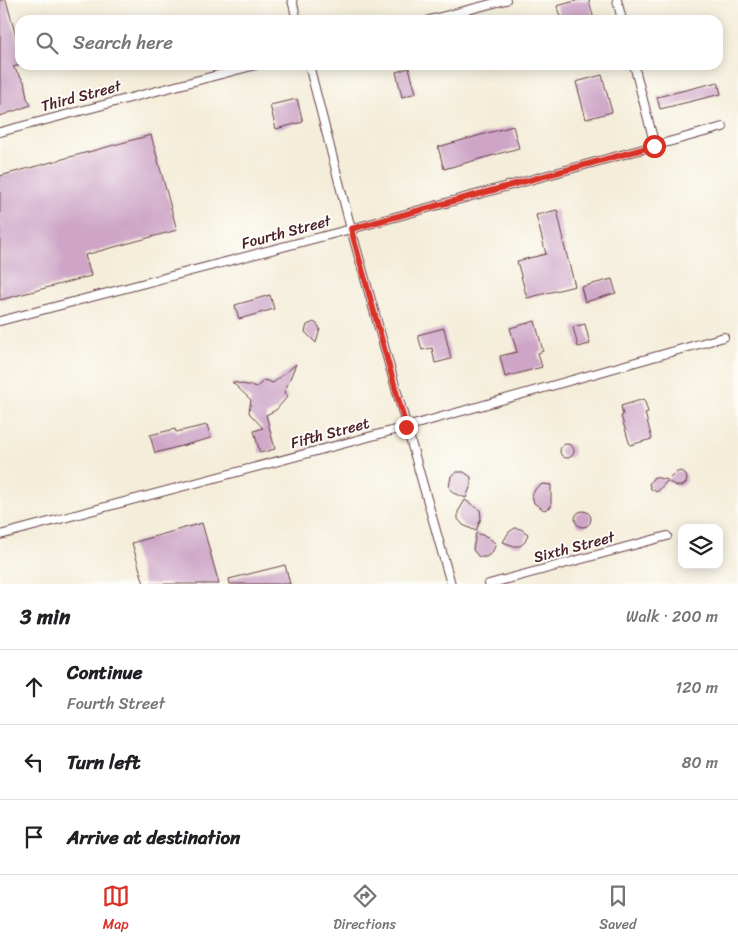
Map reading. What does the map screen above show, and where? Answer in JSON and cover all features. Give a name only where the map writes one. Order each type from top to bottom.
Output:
[{"type":"lane","points":[[292,0],[296,15]]},
{"type":"lane","points":[[448,15],[506,0]]},
{"type":"lane","points":[[617,0],[621,15]]},
{"type":"lane","name":"Third Street","points":[[0,132],[237,70]]},
{"type":"lane","points":[[310,70],[351,229],[451,584]]},
{"type":"lane","points":[[635,70],[654,146]]},
{"type":"lane","name":"Fourth Street","points":[[0,321],[351,229],[723,127]]},
{"type":"lane","name":"Fifth Street","points":[[0,535],[406,427],[724,337]]},
{"type":"lane","name":"Sixth Street","points":[[489,584],[667,536]]},
{"type":"building","points":[[0,0],[6,0],[15,33],[15,66],[13,67],[24,81],[27,98],[31,105],[0,116]]},
{"type":"building","points":[[579,0],[589,0],[593,15],[560,15],[557,6]]},
{"type":"building","points":[[410,70],[416,93],[402,97],[396,72]]},
{"type":"building","points":[[602,75],[612,112],[586,119],[576,82]]},
{"type":"building","points":[[718,82],[721,94],[660,109],[657,97]]},
{"type":"building","points":[[297,99],[303,122],[276,129],[270,105]]},
{"type":"building","points":[[513,126],[519,148],[444,169],[438,147]]},
{"type":"building","points":[[151,135],[177,230],[85,255],[91,276],[0,300],[0,176]]},
{"type":"building","points":[[557,210],[575,286],[527,298],[517,261],[546,254],[536,215]]},
{"type":"building","points":[[612,279],[616,293],[585,302],[581,287]]},
{"type":"building","points":[[270,295],[274,309],[239,319],[235,305]]},
{"type":"building","points":[[535,321],[543,351],[538,353],[542,367],[505,377],[500,356],[517,352],[510,328]]},
{"type":"building","points":[[314,322],[320,329],[316,343],[305,332],[307,325]]},
{"type":"building","points":[[585,324],[590,344],[578,347],[573,327]]},
{"type":"building","points":[[444,328],[451,359],[435,363],[432,348],[422,350],[418,335]]},
{"type":"building","points":[[296,364],[284,393],[288,396],[276,410],[266,415],[275,449],[260,453],[254,431],[263,428],[250,414],[251,400],[232,382],[257,387],[264,380],[273,383]]},
{"type":"building","points":[[644,399],[648,412],[645,413],[652,439],[630,445],[621,416],[623,415],[621,406]]},
{"type":"building","points":[[207,425],[211,438],[155,453],[150,435],[175,429],[176,432]]},
{"type":"building","points":[[564,444],[570,444],[574,451],[570,458],[564,458],[560,454],[560,448]]},
{"type":"building","points":[[680,471],[685,473],[687,478],[686,483],[682,486],[677,486],[667,481],[657,492],[651,489],[649,484],[654,477],[668,480]]},
{"type":"building","points":[[457,472],[464,472],[471,477],[471,485],[466,498],[453,493],[449,487],[451,476]]},
{"type":"building","points":[[543,484],[551,485],[551,507],[544,510],[534,503],[532,495],[536,488]]},
{"type":"building","points":[[465,500],[480,510],[481,518],[476,531],[463,525],[458,519],[458,512]]},
{"type":"building","points":[[583,511],[591,519],[583,527],[575,519]]},
{"type":"building","points":[[202,523],[219,584],[144,584],[132,543]]},
{"type":"building","points":[[515,528],[521,529],[528,534],[525,542],[520,546],[503,542],[509,532]]},
{"type":"building","points":[[476,533],[488,537],[496,544],[492,553],[486,557],[479,557],[473,550]]},
{"type":"building","points":[[285,565],[290,584],[230,584],[229,579]]},
{"type":"route","points":[[406,427],[351,229],[654,146]]}]
